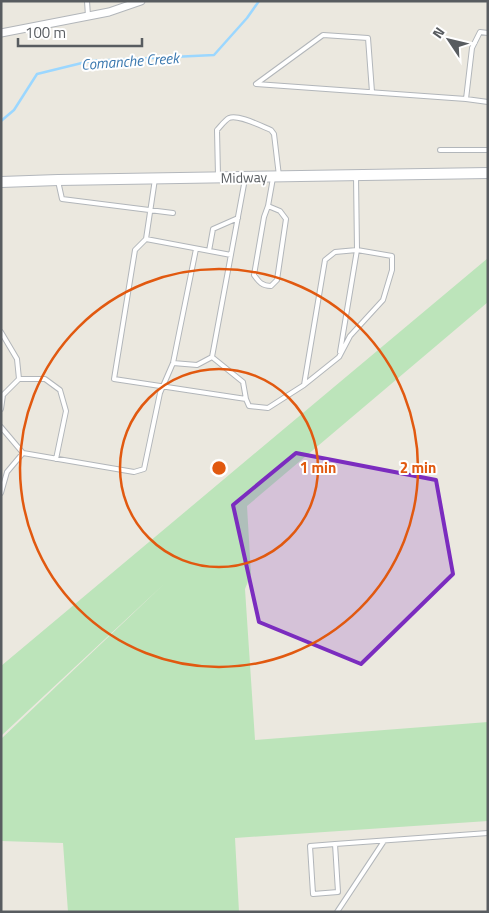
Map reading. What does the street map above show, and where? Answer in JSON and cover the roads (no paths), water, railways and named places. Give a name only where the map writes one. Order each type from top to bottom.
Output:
[{"type":"main road","name":"Midway","points":[[1,182],[488,173]]},
{"type":"street","points":[[1,33],[88,16],[141,1]]},
{"type":"lane","points":[[86,1],[88,16]]},
{"type":"lane","points":[[466,99],[472,48],[480,32],[488,33]]},
{"type":"lane","points":[[372,92],[368,38],[323,36],[256,84],[488,102]]},
{"type":"lane","points":[[218,177],[217,130],[224,122],[231,117],[237,117],[271,130],[274,134],[276,176],[264,217],[254,275],[258,282],[265,286],[271,286],[277,280],[286,219],[280,211],[268,206]]},
{"type":"lane","points":[[440,150],[488,150]]},
{"type":"lane","points":[[339,357],[357,250],[356,175]]},
{"type":"lane","points":[[212,358],[246,176]]},
{"type":"lane","points":[[155,178],[146,239],[135,250],[114,379],[246,399]]},
{"type":"lane","points":[[58,180],[62,199],[173,213]]},
{"type":"lane","points":[[209,251],[213,229],[238,218]]},
{"type":"lane","points":[[146,239],[231,255]]},
{"type":"lane","points":[[1,427],[22,453],[134,472],[144,469],[160,393],[173,363],[196,248]]},
{"type":"lane","points":[[212,358],[243,382],[249,406],[268,408],[304,385],[339,357],[350,336],[383,300],[392,270],[392,256],[357,250],[335,252],[325,260],[304,385]]},
{"type":"lane","points":[[1,332],[16,359],[19,379]]},
{"type":"lane","points":[[173,363],[197,365],[212,358]]},
{"type":"lane","points":[[1,409],[3,395],[19,379],[45,379],[60,390],[66,411],[56,459]]},
{"type":"lane","points":[[1,493],[6,472],[22,453]]},
{"type":"lane","points":[[346,898],[338,892],[313,894],[310,846],[488,833]]},
{"type":"lane","points":[[336,912],[384,841]]},
{"type":"lane","points":[[335,844],[338,892]]},
{"type":"waterway","name":"Comanche Creek","points":[[1,121],[14,110],[37,74],[90,61],[214,55],[247,18],[259,1]]}]
